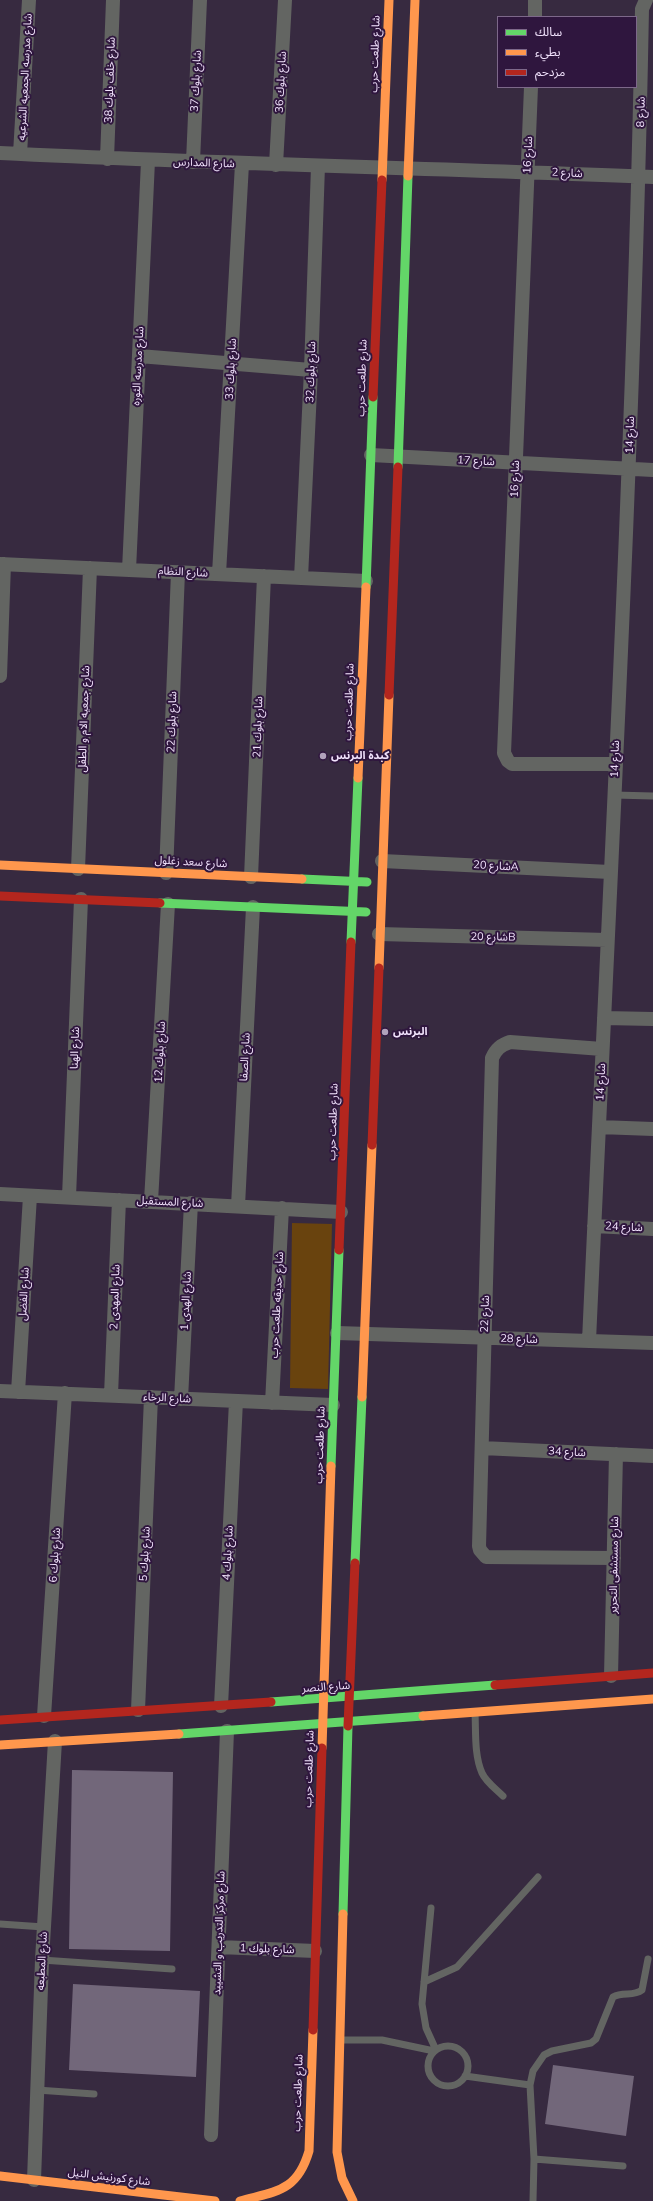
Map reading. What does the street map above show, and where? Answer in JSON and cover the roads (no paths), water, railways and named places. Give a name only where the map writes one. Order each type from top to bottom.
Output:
[{"type":"street","name":"شارع مدرسه الجمعيه الشرعيه","points":[[20,154],[29,0]]},
{"type":"street","name":"شارع خلف بلوك 38","points":[[107,159],[113,0]]},
{"type":"street","name":"شارع بلوك 37","points":[[193,162],[200,0]]},
{"type":"street","name":"شارع بلوك 36","points":[[276,165],[285,0]]},
{"type":"street","name":"شارع طلعت حرب","points":[[240,2201],[282,2190],[294,2183],[302,2174],[308,2151],[333,1405],[389,0]]},
{"type":"street","points":[[352,2201],[344,2184],[339,2168],[337,2152],[348,1721],[365,1334],[415,0]]},
{"type":"street","points":[[535,0],[535,16]]},
{"type":"street","name":"شارع 8","points":[[646,0],[642,9],[646,176]]},
{"type":"street","name":"شارع 16","points":[[531,88],[515,463],[505,757],[512,764],[615,764]]},
{"type":"street","name":"شارع المدارس","points":[[0,153],[148,161],[409,168]]},
{"type":"street","name":"شارع مدرسه الثوره","points":[[129,570],[148,161]]},
{"type":"street","name":"شارع بلوك 33","points":[[220,574],[242,164]]},
{"type":"street","name":"شارع بلوك 32","points":[[300,578],[311,370],[318,166]]},
{"type":"street","name":"شارع 2","points":[[409,168],[646,176]]},
{"type":"street","name":"شارع 14","points":[[589,1341],[629,469],[646,176]]},
{"type":"street","points":[[139,356],[311,370]]},
{"type":"street","name":"شارع 17","points":[[371,455],[653,470]]},
{"type":"street","points":[[0,676],[2,564]]},
{"type":"street","name":"شارع النظام","points":[[2,564],[366,581]]},
{"type":"street","name":"شارع جمعيه الام و الطفل","points":[[78,869],[90,568]]},
{"type":"street","name":"شارع بلوك 22","points":[[166,873],[178,572]]},
{"type":"street","name":"شارع بلوك 21","points":[[251,877],[264,576]]},
{"type":"street","name":"شارع 20A","points":[[382,861],[610,872]]},
{"type":"street","name":"شارع سعد زغلول","points":[[0,865],[381,883]]},
{"type":"street","points":[[0,896],[380,913]]},
{"type":"street","name":"شارع الهنا","points":[[69,1197],[81,899]]},
{"type":"street","name":"شارع بلوك 12","points":[[151,1201],[168,904]]},
{"type":"street","name":"شارع الصفا","points":[[238,1206],[253,907]]},
{"type":"street","name":"شارع 20B","points":[[379,934],[607,940]]},
{"type":"street","points":[[604,1018],[653,1019]]},
{"type":"street","name":"شارع 22","points":[[602,1049],[510,1042],[502,1044],[496,1050],[492,1058],[479,1546],[482,1554],[491,1557],[614,1558]]},
{"type":"street","points":[[599,1127],[653,1129]]},
{"type":"street","name":"شارع المستقبل","points":[[0,1194],[341,1212]]},
{"type":"street","name":"شارع الفضل","points":[[18,1392],[30,1196]]},
{"type":"street","name":"شارع المهدى 2","points":[[111,1395],[119,1200]]},
{"type":"street","name":"شارع الهدى 1","points":[[181,1399],[191,1203]]},
{"type":"street","name":"شارع حديقه طلعت حرب","points":[[272,1403],[282,1208]]},
{"type":"street","name":"شارع 24","points":[[594,1226],[653,1229]]},
{"type":"street","name":"شارع 28","points":[[337,1334],[653,1343]]},
{"type":"street","name":"شارع الرخاء","points":[[0,1391],[333,1405]]},
{"type":"street","name":"شارع بلوك 6","points":[[44,1716],[65,1393]]},
{"type":"street","name":"شارع بلوك 5","points":[[138,1710],[152,1397]]},
{"type":"street","name":"شارع بلوك 4","points":[[221,1706],[236,1401]]},
{"type":"street","name":"شارع 34","points":[[482,1448],[653,1456]]},
{"type":"street","name":"شارع مستشفى التحرير","points":[[611,1676],[616,1454]]},
{"type":"street","name":"شارع النصر","points":[[0,1720],[323,1699],[653,1673]]},
{"type":"street","points":[[0,1745],[227,1731],[653,1699]]},
{"type":"street","name":"شارع مركز التدريب و التشييد","points":[[211,2135],[227,1731]]},
{"type":"street","name":"شارع المطبعه","points":[[34,2180],[42,1960],[55,1741]]},
{"type":"street","name":"شارع بلوك 1","points":[[218,1947],[315,1951]]},
{"type":"street","name":"شارع كورنيش النيل","points":[[0,2176],[215,2201]]},
{"type":"lane","points":[[614,795],[653,796]]},
{"type":"lane","points":[[475,1713],[479,1760],[482,1772],[488,1781],[503,1796]]},
{"type":"lane","points":[[424,1982],[457,1967],[538,1877]]},
{"type":"lane","points":[[340,2040],[382,2040],[435,2051],[449,2046],[462,2051],[468,2063],[465,2076],[455,2085],[442,2085],[436,2081],[429,2070],[428,2064],[435,2051],[426,2028],[422,2004],[431,1908]]},
{"type":"lane","points":[[0,1924],[44,1928]]},
{"type":"lane","points":[[42,1960],[172,1969]]},
{"type":"lane","points":[[533,2201],[534,2159],[530,2085],[533,2071],[544,2055],[552,2051],[590,2043],[600,2033],[613,1997],[622,1993],[634,1994],[642,1990],[648,1960]]},
{"type":"lane","points":[[465,2076],[530,2085]]},
{"type":"lane","points":[[37,2090],[94,2094]]},
{"type":"lane","points":[[534,2159],[623,2166]]},
{"type":"place","name":"كبدة البرنس","points":[[323,756]]},
{"type":"place","name":"البرنس","points":[[385,1032]]}]
